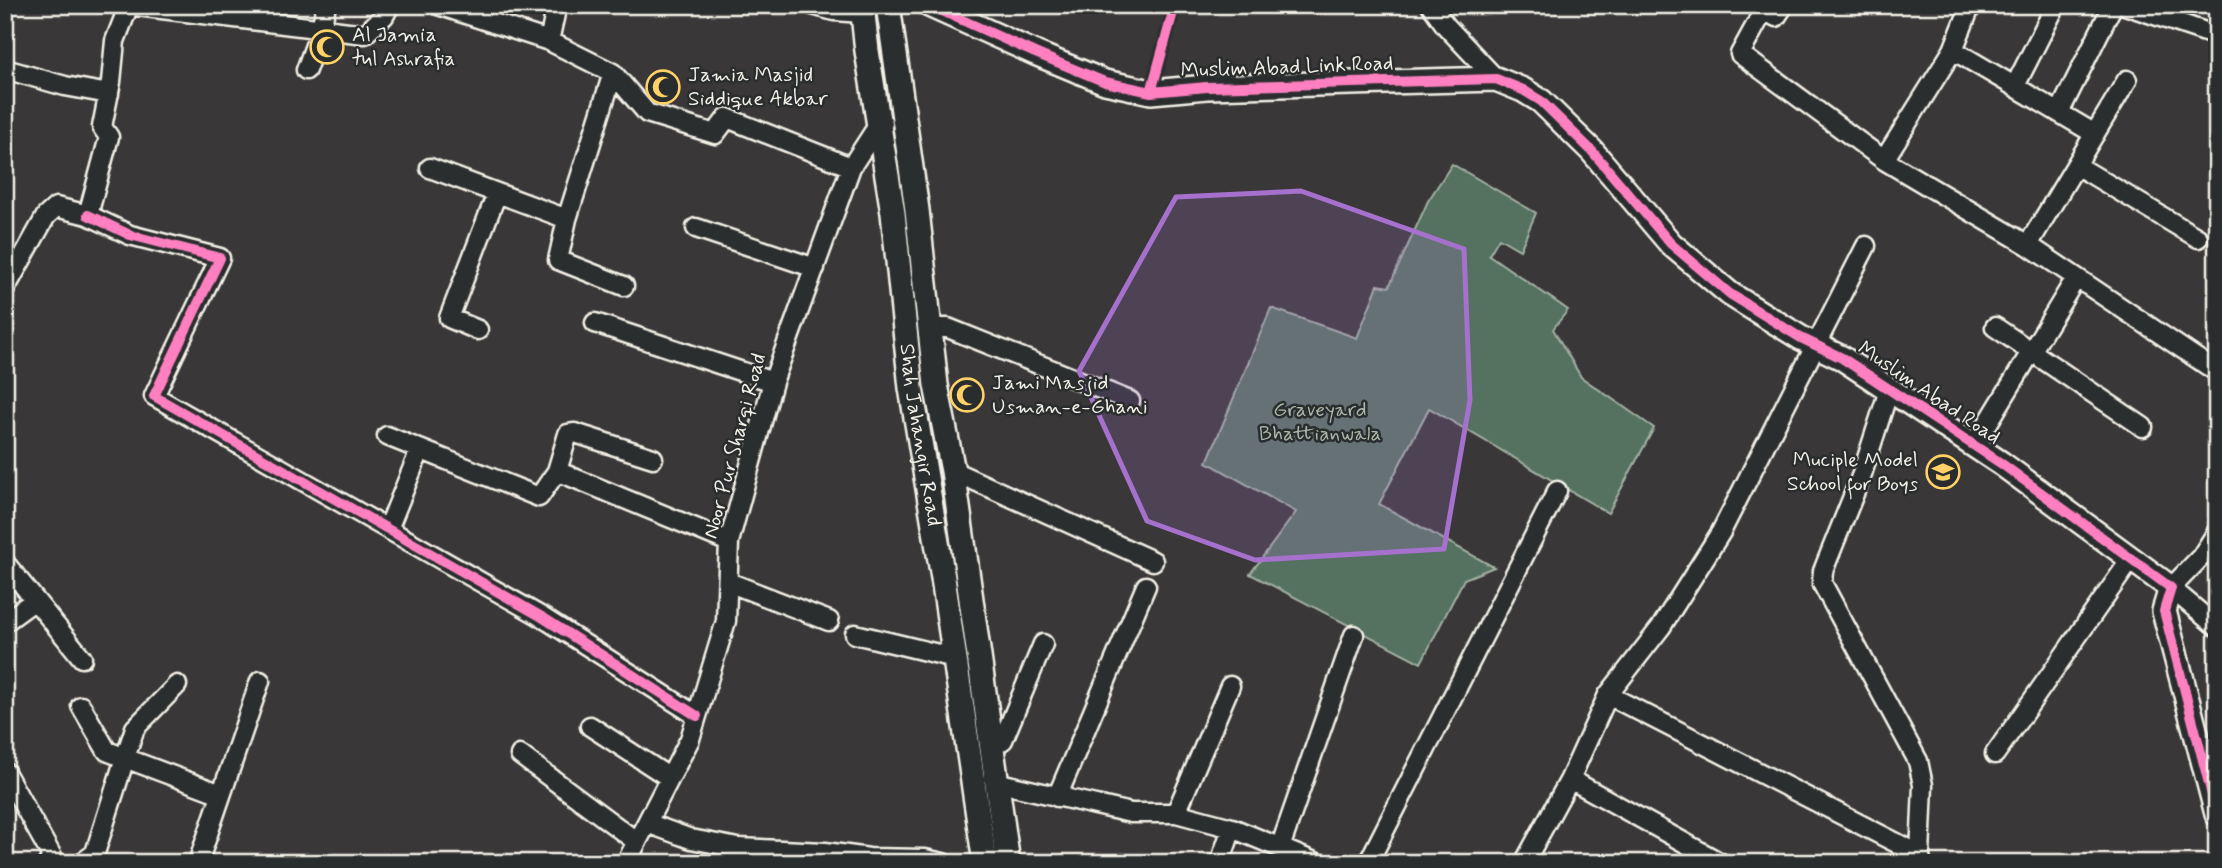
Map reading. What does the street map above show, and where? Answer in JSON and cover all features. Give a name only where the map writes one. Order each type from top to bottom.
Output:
[{"type":"street","points":[[88,215],[109,137],[102,127],[115,41],[129,5],[365,34],[384,16],[390,5]]},
{"type":"street","points":[[306,70],[321,29],[326,5]]},
{"type":"street","points":[[438,5],[549,41],[613,73],[647,113],[715,134],[727,118],[851,167]]},
{"type":"street","points":[[549,41],[557,5]]},
{"type":"street","points":[[812,5],[834,11],[863,9]]},
{"type":"street","name":"Shah Jahangir Road","points":[[888,5],[917,210],[936,386],[953,471],[1008,863]]},
{"type":"street","name":"Muslim Abad Link Road","points":[[929,5],[1035,54],[1105,82],[1151,92],[1496,79]]},
{"type":"street","points":[[1431,5],[1446,26],[1496,79]]},
{"type":"street","points":[[1784,5],[1776,17],[1760,7],[1740,54],[1885,160],[2028,245],[2217,372]]},
{"type":"street","points":[[1885,160],[1953,50],[1971,5]]},
{"type":"street","points":[[2015,86],[2056,5]]},
{"type":"street","points":[[2059,113],[2113,5]]},
{"type":"street","points":[[2125,5],[2217,36]]},
{"type":"street","name":"Shah Jahangir Road","points":[[863,9],[893,213],[911,388],[985,863]]},
{"type":"street","points":[[1953,50],[2095,134]]},
{"type":"street","points":[[5,69],[65,86],[109,94]]},
{"type":"street","points":[[613,73],[567,219],[558,260],[624,286]]},
{"type":"street","name":"Muslim Abad Road","points":[[1496,79],[1541,101],[1592,151],[1671,244],[1730,294],[1816,346],[1842,358],[1974,446],[2171,588]]},
{"type":"street","points":[[2028,245],[2127,80]]},
{"type":"street","points":[[879,124],[903,117]]},
{"type":"street","name":"Noor Pur Sharqi Road","points":[[626,863],[690,739],[726,621],[729,542],[773,382],[851,167],[879,124]]},
{"type":"street","points":[[2076,165],[2197,238]]},
{"type":"street","points":[[430,168],[567,219]]},
{"type":"street","points":[[478,330],[449,318],[497,193]]},
{"type":"street","points":[[5,289],[46,216],[57,207],[88,215],[130,235],[220,258],[154,396],[542,617],[697,716]]},
{"type":"street","points":[[696,228],[815,268]]},
{"type":"street","points":[[1524,863],[1570,779],[1608,695],[1661,626],[1721,532],[1866,246]]},
{"type":"street","points":[[1974,446],[2076,278]]},
{"type":"street","points":[[595,323],[773,382]]},
{"type":"street","points":[[1995,327],[2143,427]]},
{"type":"street","points":[[930,328],[948,328],[1130,401]]},
{"type":"street","points":[[1608,695],[1920,859],[1923,785],[1917,761],[1822,583],[1823,571],[1862,474],[1889,390]]},
{"type":"street","points":[[387,436],[539,497],[557,471],[568,434],[575,433],[653,458]]},
{"type":"street","points":[[388,529],[420,450]]},
{"type":"street","points":[[557,471],[729,542]]},
{"type":"street","points":[[953,471],[1153,561]]},
{"type":"street","points":[[1368,863],[1557,491]]},
{"type":"street","points":[[2217,531],[2201,557],[2171,588],[2164,611],[2217,814]]},
{"type":"street","points":[[1995,754],[2132,558]]},
{"type":"street","points":[[5,562],[82,658]]},
{"type":"street","points":[[728,582],[829,621]]},
{"type":"street","points":[[1057,797],[1146,586]]},
{"type":"street","points":[[2171,588],[2217,627]]},
{"type":"street","points":[[5,622],[35,600]]},
{"type":"street","points":[[855,634],[955,658]]},
{"type":"street","points":[[1280,848],[1354,635]]},
{"type":"street","points":[[992,748],[1003,740],[1043,644]]},
{"type":"street","points":[[198,863],[260,681]]},
{"type":"street","points":[[94,859],[135,728],[177,685]]},
{"type":"street","points":[[1176,813],[1230,686]]},
{"type":"street","points":[[81,706],[107,751],[221,794]]},
{"type":"street","points":[[590,726],[670,778]]},
{"type":"street","points":[[520,755],[637,842]]},
{"type":"street","points":[[5,772],[53,861]]},
{"type":"street","points":[[1570,779],[1699,858],[1721,863]]},
{"type":"street","points":[[995,782],[1131,813],[1176,813],[1231,828],[1317,863]]},
{"type":"street","points":[[647,822],[737,855],[931,862]]},
{"type":"street","points":[[1220,863],[1231,828]]},
{"type":"highlighted area","points":[[1301,191],[1464,249],[1470,400],[1444,549],[1255,560],[1147,521],[1079,371],[1176,197]]},
{"type":"green space","name":"Graveyard Bhattianwala","points":[[1452,164],[1536,213],[1520,250],[1499,238],[1489,255],[1568,310],[1553,329],[1581,377],[1654,428],[1608,513],[1429,408],[1379,504],[1494,567],[1464,579],[1421,663],[1250,574],[1296,512],[1207,462],[1271,308],[1357,338],[1378,285],[1389,287],[1428,201]]},
{"type":"cycle path","points":[[929,5],[1105,82],[1151,92],[1207,87],[1496,79],[1541,101],[1592,151],[1671,244],[1730,294],[1801,338],[1842,358],[2002,464],[2171,588],[2164,611],[2217,814]]},
{"type":"cycle path","points":[[1151,92],[1175,5]]},
{"type":"cycle path","points":[[88,215],[130,235],[220,258],[154,396],[542,617],[697,716]]},
{"type":"place","name":"Al Jamia tul Ashrafia","points":[[327,47]]},
{"type":"place","name":"Jamia Masjid Siddique Akbar","points":[[663,87]]},
{"type":"place","name":"Jami Masjid Usman-e-Ghani","points":[[967,395]]},
{"type":"place","name":"Muciple Model School for Boys","points":[[1943,472]]}]
